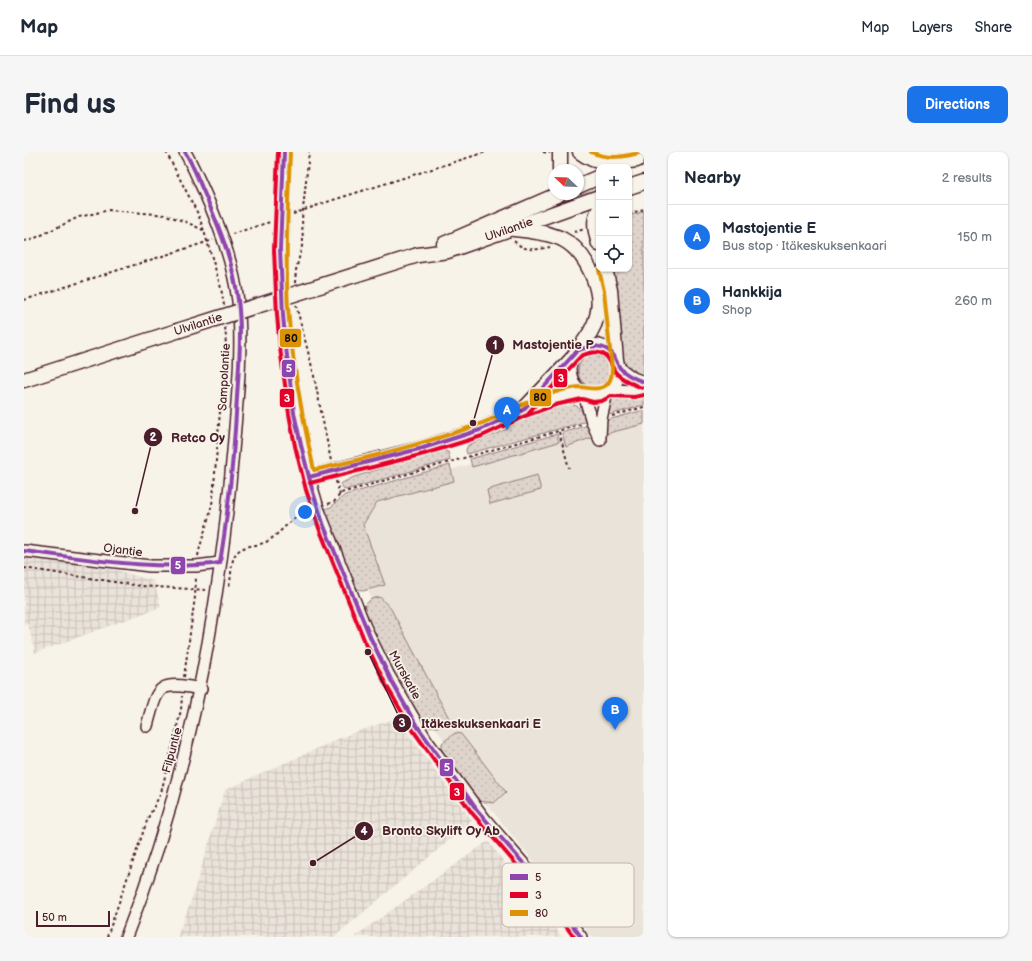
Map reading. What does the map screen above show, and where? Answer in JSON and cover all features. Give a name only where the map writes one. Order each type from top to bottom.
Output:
[{"type":"main road","points":[[284,152],[281,218],[282,307],[299,435],[309,478],[423,448],[480,430],[523,410],[553,399],[583,394],[593,396],[600,395],[608,391],[615,383],[618,375],[611,304],[606,272]]},
{"type":"main road","points":[[560,152],[560,164]]},
{"type":"main road","points":[[580,152],[594,160],[607,164],[641,159]]},
{"type":"main road","points":[[628,164],[641,159]]},
{"type":"main road","points":[[584,183],[596,178]]},
{"type":"main road","points":[[632,186],[644,182]]},
{"type":"main road","points":[[514,214],[548,190]]},
{"type":"main road","name":"Ulvilantie","points":[[418,255],[448,251],[596,198]]},
{"type":"main road","name":"Ulvilantie","points":[[24,380],[418,255],[548,199]]},
{"type":"main road","points":[[596,215],[596,230]]},
{"type":"main road","points":[[512,229],[548,233],[564,240],[584,258],[591,272],[597,289],[598,314],[588,337],[574,356],[568,369],[570,379],[575,387],[583,394]]},
{"type":"main road","points":[[523,410],[584,347],[592,345],[606,349],[612,354],[617,363]]},
{"type":"street","name":"Sampolantie","points":[[185,152],[214,212],[223,237],[238,300],[239,322],[236,412],[228,514],[220,563]]},
{"type":"street","points":[[617,363],[633,378],[644,382]]},
{"type":"street","points":[[596,420],[608,391],[634,391],[644,389]]},
{"type":"street","points":[[583,394],[596,420]]},
{"type":"street","name":"Murskatie","points":[[309,478],[318,508],[365,627],[388,674],[427,741],[484,818],[523,863]]},
{"type":"street","name":"Ojantie","points":[[24,551],[150,566],[196,566],[220,563]]},
{"type":"street","name":"Filpuntie","points":[[126,937],[150,872],[167,818],[184,755],[200,688],[212,626],[220,563]]},
{"type":"street","points":[[147,726],[156,695],[161,689],[167,686],[183,685],[200,688]]},
{"type":"street","name":"Murskatie","points":[[574,927],[581,937]]},
{"type":"path","points":[[166,152],[198,214],[221,288],[224,311]]},
{"type":"path","points":[[295,286],[296,270],[303,242],[302,220],[309,152]]},
{"type":"path","points":[[24,300],[486,152]]},
{"type":"path","points":[[632,213],[644,209]]},
{"type":"path","points":[[24,241],[31,240],[79,217],[109,210],[166,215],[186,222],[204,231]]},
{"type":"path","points":[[296,304],[313,371],[333,472],[340,495]]},
{"type":"path","points":[[107,937],[148,818],[161,794],[181,710],[184,668],[195,597],[196,566],[211,513],[213,498],[226,336],[225,326]]},
{"type":"path","points":[[24,568],[141,586],[226,592],[230,583],[235,556],[241,548],[268,541],[292,520],[303,513],[334,502],[341,493],[644,407]]},
{"type":"path","points":[[559,432],[569,468]]},
{"type":"shaded area","points":[[644,211],[644,378],[626,368],[621,357],[609,272],[632,272],[632,215]]},
{"type":"shaded area","points":[[591,355],[597,355],[607,362],[610,371],[609,377],[603,384],[597,387],[591,387],[581,380],[578,374],[578,368],[585,358]]},
{"type":"shaded area","points":[[563,376],[571,391],[537,400]]},
{"type":"shaded area","points":[[644,394],[644,405],[605,416],[607,404],[613,398]]},
{"type":"shaded area","points":[[564,402],[578,407],[587,421],[467,454],[466,450],[468,445],[507,429],[517,420],[534,409]]},
{"type":"shaded area","points":[[644,410],[644,424],[605,434],[604,421]]},
{"type":"shaded area","points":[[644,414],[644,937],[591,937],[584,927],[634,927],[634,863],[535,863],[481,797],[396,667],[345,526],[360,496]]},
{"type":"shaded area","points":[[589,425],[593,437],[566,447],[562,433]]},
{"type":"shaded area","points":[[557,434],[559,442],[472,467],[470,459]]},
{"type":"shaded area","points":[[442,450],[448,452],[450,460],[345,490],[340,484],[354,477]]},
{"type":"shaded area","points":[[450,465],[454,481],[377,502],[363,525],[385,585],[363,591],[353,587],[324,509],[331,507],[345,495]]},
{"type":"shaded area","points":[[537,475],[541,490],[490,504],[487,490]]},
{"type":"shaded area","points":[[24,558],[112,569],[154,581],[161,607],[35,653],[28,624],[24,625]]},
{"type":"shaded area","points":[[380,597],[391,609],[450,720],[438,727],[426,726],[390,668],[376,638],[364,606],[371,599]]},
{"type":"shaded area","points":[[397,718],[472,821],[334,937],[177,937],[190,904],[225,790],[347,735]]},
{"type":"shaded area","points":[[455,733],[461,734],[506,792],[494,803],[478,801],[442,752],[442,743]]},
{"type":"shaded area","points":[[488,841],[505,863],[502,863],[502,927],[554,927],[562,937],[354,937]]},
{"type":"transit line","name":"5","points":[[24,551],[147,565],[171,566],[220,563],[229,501],[234,439],[240,348],[238,300],[233,271],[224,242],[214,215],[185,152]]},
{"type":"transit line","name":"3","points":[[278,152],[274,250],[277,315],[289,414],[306,490],[319,528],[365,642],[386,685],[410,726],[472,813],[515,863]]},
{"type":"transit line","name":"5","points":[[284,152],[280,249],[286,348],[294,413],[312,489],[324,526],[371,639],[392,682],[415,723],[477,810],[523,863]]},
{"type":"transit line","name":"80","points":[[290,152],[287,250],[288,308],[298,389],[314,470],[355,461],[457,432],[486,422],[535,399],[561,390],[579,387],[597,389],[605,386],[610,380],[612,369],[604,291],[599,272]]},
{"type":"transit line","name":"80","points":[[591,152],[597,155],[610,157],[642,152]]},
{"type":"transit line","name":"5","points":[[309,477],[423,448],[480,430],[523,410],[577,351],[587,347],[597,346],[606,349],[614,356],[618,365],[625,373],[644,382]]},
{"type":"transit line","name":"3","points":[[529,412],[581,356],[588,353],[596,352],[603,354],[609,360],[617,374],[642,388]]},
{"type":"transit line","name":"3","points":[[310,483],[424,454],[482,436],[525,416],[555,405],[582,399],[593,402],[602,401],[611,396],[634,397],[644,395]]},
{"type":"transit line","name":"3","points":[[567,927],[574,937]]},
{"type":"transit line","name":"5","points":[[574,927],[581,937]]},
{"type":"place","name":"Mastojentie P","points":[[473,423]]},
{"type":"place","name":"Mastojentie E","points":[[507,430]]},
{"type":"place","name":"Retco Oy","points":[[135,511]]},
{"type":"place","name":"Itäkeskuksenkaari E","points":[[368,652]]},
{"type":"place","name":"Hankkija","points":[[615,730]]},
{"type":"place","name":"Bronto Skylift Oy Ab","points":[[313,863]]}]
